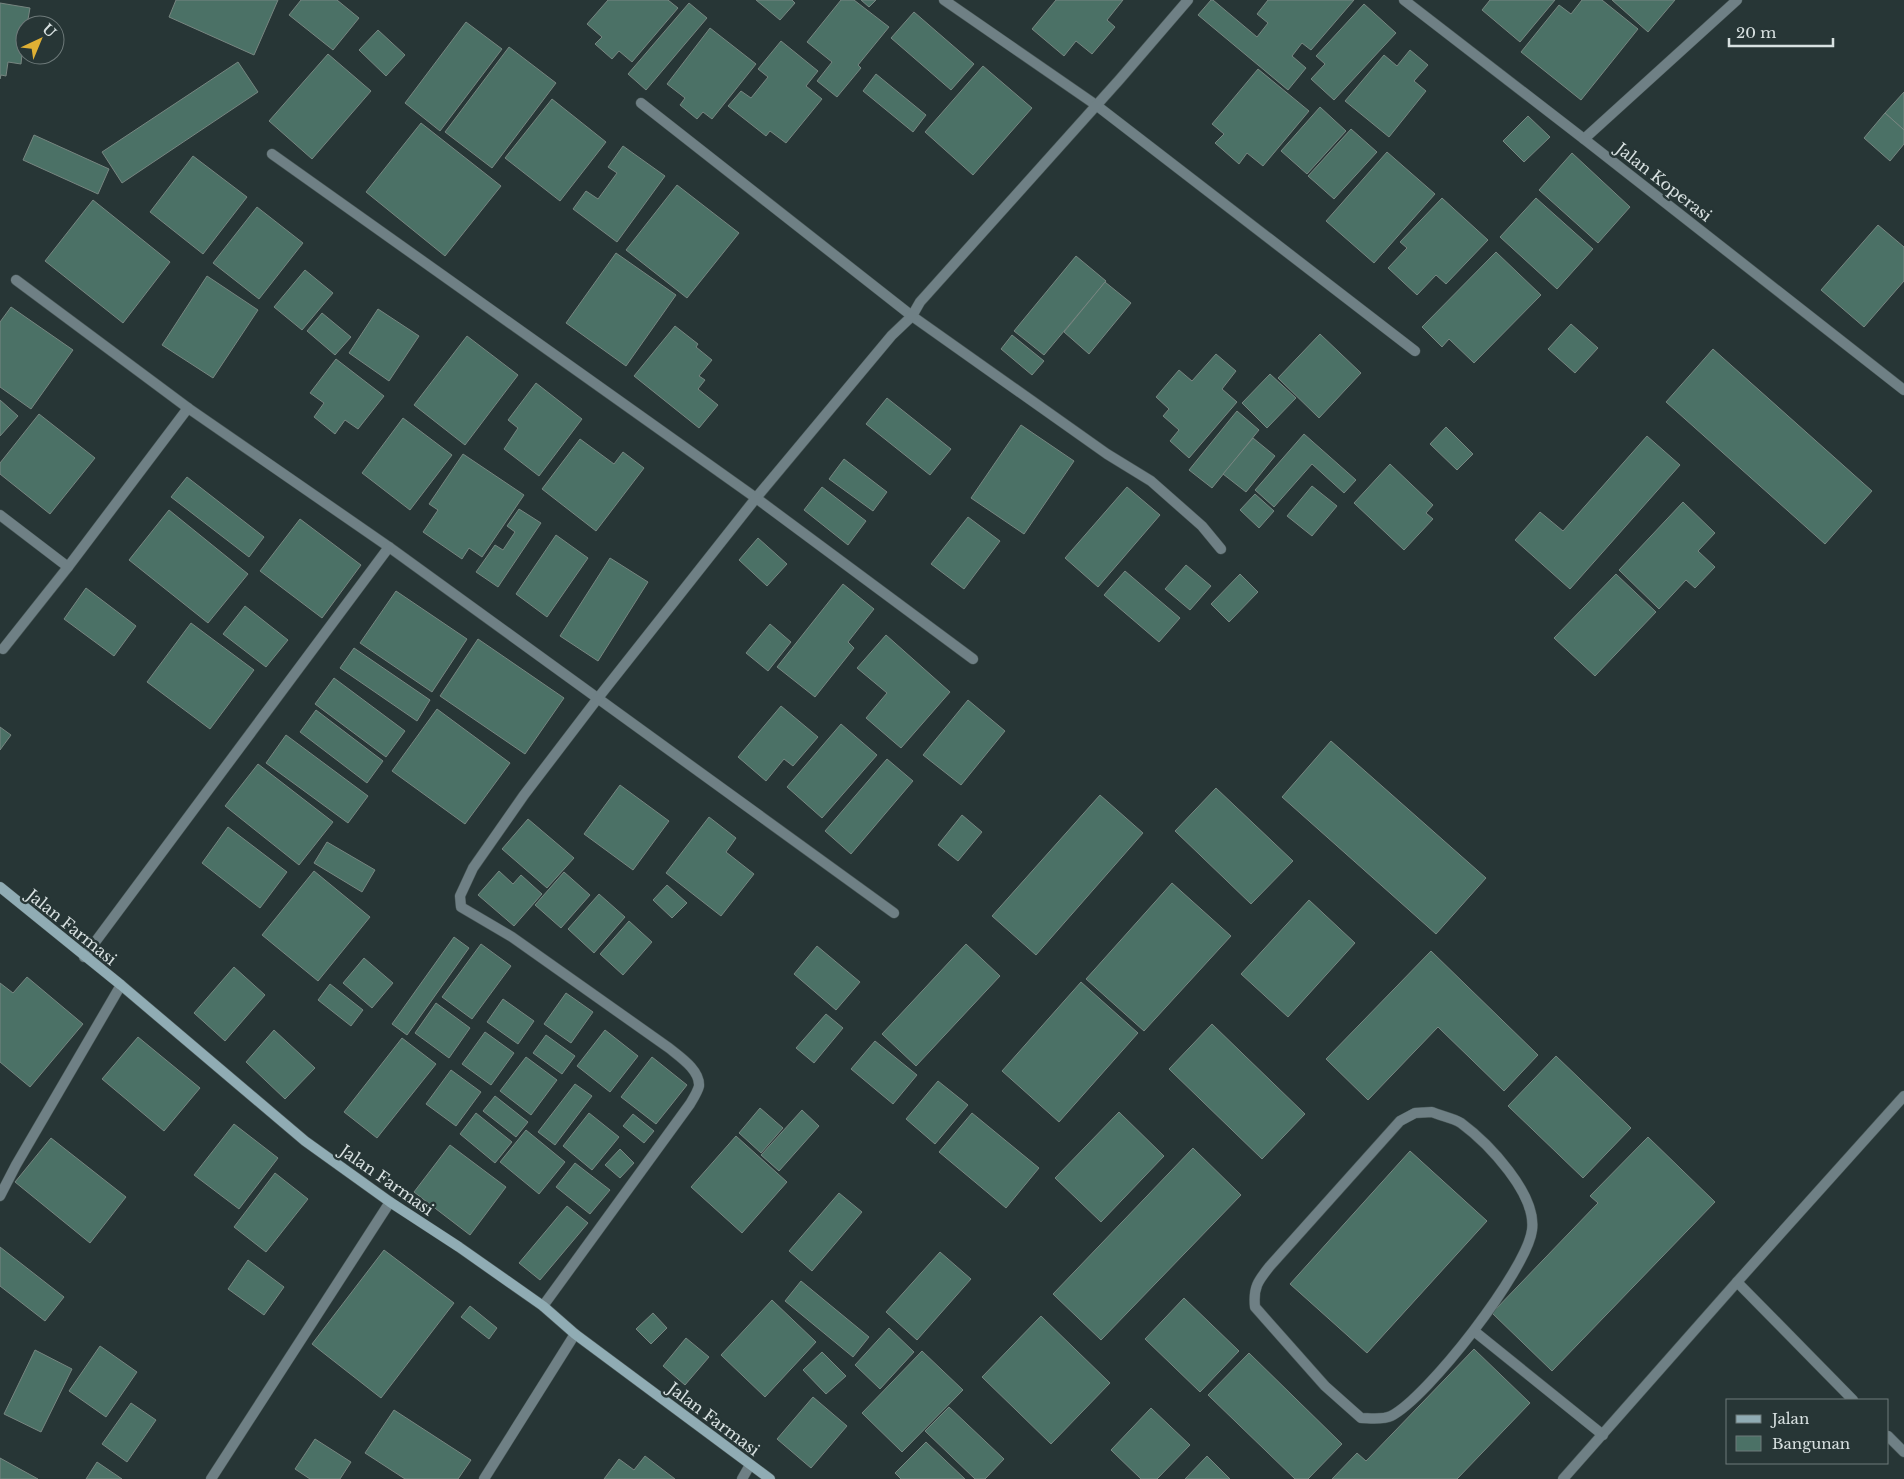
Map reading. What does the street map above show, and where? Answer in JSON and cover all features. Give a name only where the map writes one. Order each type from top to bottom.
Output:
[{"type":"street","points":[[944,0],[1096,105],[1415,351]]},
{"type":"street","points":[[543,1306],[690,1104],[699,1086],[696,1075],[685,1060],[512,937],[462,907],[460,896],[473,868],[524,796],[598,698],[756,498],[892,335],[912,316],[920,302],[1188,0]]},
{"type":"street","name":"Jalan Koperasi","points":[[1404,0],[1904,390]]},
{"type":"street","points":[[1584,139],[1737,0]]},
{"type":"street","points":[[641,104],[912,316],[1107,454],[1151,481],[1202,526],[1221,549]]},
{"type":"street","points":[[272,154],[756,498],[973,659]]},
{"type":"street","points":[[16,280],[188,408],[389,547],[894,914]]},
{"type":"street","points":[[3,649],[68,567],[188,408]]},
{"type":"street","points":[[0,515],[68,567]]},
{"type":"street","points":[[84,957],[389,547]]},
{"type":"street","name":"Jalan Farmasi","points":[[0,887],[84,957],[121,985],[305,1141],[390,1202],[458,1246],[543,1306],[575,1334],[770,1479]]},
{"type":"street","points":[[0,1196],[16,1165],[121,985]]},
{"type":"street","points":[[1563,1479],[1904,1096]]},
{"type":"street","points":[[1432,1112],[1459,1122],[1510,1171],[1531,1209],[1532,1230],[1526,1248],[1515,1270],[1474,1331],[1416,1397],[1389,1417],[1361,1418],[1324,1386],[1254,1307],[1253,1294],[1259,1280],[1270,1266],[1400,1121],[1415,1113],[1432,1112]]},
{"type":"street","points":[[212,1479],[390,1202]]},
{"type":"street","points":[[1737,1282],[1852,1399]]},
{"type":"street","points":[[1474,1331],[1603,1436]]},
{"type":"street","points":[[484,1479],[575,1334]]},
{"type":"street","points":[[1889,1437],[1904,1452]]},
{"type":"street","points":[[742,1479],[750,1465]]},
{"type":"building","points":[[176,0],[278,0],[254,55],[169,17]]},
{"type":"building","points":[[301,0],[337,0],[359,18],[333,50],[289,15]]},
{"type":"building","points":[[608,0],[668,0],[678,8],[632,62],[619,51],[612,59],[595,44],[602,37],[587,24]]},
{"type":"building","points":[[756,0],[792,0],[795,3],[780,20]]},
{"type":"building","points":[[841,0],[854,0],[889,27],[858,65],[861,68],[837,97],[817,81],[832,62],[807,42]]},
{"type":"building","points":[[861,0],[876,0],[869,7]]},
{"type":"building","points":[[1056,0],[1123,0],[1107,20],[1115,27],[1092,54],[1076,41],[1064,56],[1032,29]]},
{"type":"building","points":[[1211,0],[1257,37],[1268,23],[1257,14],[1268,0],[1354,0],[1311,50],[1302,43],[1292,56],[1306,68],[1288,90],[1198,15]]},
{"type":"building","points":[[1490,0],[1555,0],[1520,42],[1482,10]]},
{"type":"building","points":[[1582,0],[1602,0],[1638,29],[1581,100],[1521,52],[1559,5],[1571,14]]},
{"type":"building","points":[[1612,0],[1675,0],[1648,32]]},
{"type":"building","points":[[0,3],[30,8],[29,15],[15,15],[15,63],[8,62],[6,76],[1,75],[0,79]]},
{"type":"building","points":[[689,3],[707,18],[646,90],[628,74]]},
{"type":"building","points":[[1364,4],[1396,33],[1334,100],[1311,79],[1325,64],[1316,56]]},
{"type":"building","points":[[914,12],[974,64],[951,90],[891,38]]},
{"type":"building","points":[[466,22],[502,49],[440,131],[405,103]]},
{"type":"building","points":[[710,28],[756,64],[712,119],[703,112],[697,119],[680,105],[685,98],[667,84]]},
{"type":"building","points":[[378,30],[405,55],[386,76],[359,50]]},
{"type":"building","points":[[781,41],[818,71],[806,86],[822,99],[786,143],[770,131],[766,136],[728,106],[741,91],[751,98],[768,77],[758,69]]},
{"type":"building","points":[[509,47],[556,83],[492,168],[445,132]]},
{"type":"building","points":[[1410,50],[1428,65],[1414,81],[1426,91],[1389,137],[1345,101],[1384,55],[1397,66]]},
{"type":"building","points":[[328,54],[371,91],[312,159],[269,121]]},
{"type":"building","points":[[238,62],[258,92],[122,183],[102,152]]},
{"type":"building","points":[[983,66],[1032,108],[973,175],[925,132]]},
{"type":"building","points":[[1258,69],[1309,111],[1263,166],[1247,153],[1239,164],[1215,143],[1224,134],[1212,124]]},
{"type":"building","points":[[876,74],[926,115],[913,132],[863,91]]},
{"type":"building","points":[[1904,92],[1904,130],[1885,113]]},
{"type":"building","points":[[552,99],[606,142],[560,201],[505,158]]},
{"type":"building","points":[[1320,107],[1346,131],[1307,174],[1281,151]]},
{"type":"building","points":[[1885,113],[1904,130],[1904,144],[1890,161],[1864,138]]},
{"type":"building","points":[[1528,116],[1550,137],[1524,162],[1503,141]]},
{"type":"building","points":[[421,123],[501,186],[445,256],[366,192]]},
{"type":"building","points":[[1351,129],[1377,152],[1334,199],[1308,176]]},
{"type":"building","points":[[34,135],[109,169],[98,194],[23,160]]},
{"type":"building","points":[[623,146],[665,176],[617,242],[573,209],[586,191],[598,199],[617,173],[608,167]]},
{"type":"building","points":[[1387,152],[1435,194],[1374,263],[1326,221]]},
{"type":"building","points":[[1572,153],[1630,207],[1598,243],[1539,190]]},
{"type":"building","points":[[193,156],[247,197],[203,254],[150,212]]},
{"type":"building","points":[[677,185],[739,233],[687,298],[626,250]]},
{"type":"building","points":[[1442,198],[1488,240],[1446,284],[1436,275],[1417,295],[1388,268],[1407,248],[1400,242]]},
{"type":"building","points":[[1536,198],[1593,249],[1557,289],[1500,237]]},
{"type":"building","points":[[93,200],[170,262],[123,323],[45,261]]},
{"type":"building","points":[[257,207],[303,243],[259,299],[213,263]]},
{"type":"building","points":[[1878,225],[1904,247],[1904,281],[1864,327],[1821,290]]},
{"type":"building","points":[[1496,252],[1541,295],[1474,363],[1449,339],[1442,347],[1422,327]]},
{"type":"building","points":[[616,253],[676,295],[626,366],[566,323]]},
{"type":"building","points":[[1076,256],[1106,281],[1044,355],[1014,331]]},
{"type":"building","points":[[305,270],[333,293],[302,330],[274,307]]},
{"type":"building","points":[[207,276],[258,310],[213,378],[162,345]]},
{"type":"building","points":[[1105,282],[1131,303],[1089,354],[1064,332]]},
{"type":"building","points":[[11,307],[73,350],[31,409],[0,387],[0,322]]},
{"type":"building","points":[[378,309],[419,336],[389,381],[349,353]]},
{"type":"building","points":[[322,313],[351,337],[335,355],[307,331]]},
{"type":"building","points":[[1571,324],[1598,348],[1575,373],[1548,349]]},
{"type":"building","points":[[675,326],[698,344],[696,347],[712,360],[699,376],[705,380],[698,389],[718,405],[699,428],[634,376]]},
{"type":"building","points":[[1320,334],[1361,373],[1319,418],[1278,378]]},
{"type":"building","points":[[1012,335],[1044,361],[1032,375],[1001,349]]},
{"type":"building","points":[[467,336],[518,375],[465,445],[414,405]]},
{"type":"building","points":[[1713,349],[1872,491],[1825,544],[1666,402]]},
{"type":"building","points":[[1216,354],[1236,371],[1222,389],[1237,402],[1189,458],[1170,441],[1179,430],[1163,416],[1169,409],[1156,397],[1179,370],[1192,381]]},
{"type":"building","points":[[336,359],[384,396],[358,429],[345,420],[335,434],[314,417],[324,403],[310,393]]},
{"type":"building","points":[[1270,374],[1296,398],[1267,428],[1242,403]]},
{"type":"building","points":[[536,383],[582,419],[539,476],[504,449],[518,428],[508,420]]},
{"type":"building","points":[[887,398],[951,449],[930,475],[866,424]]},
{"type":"building","points":[[0,400],[18,416],[0,436]]},
{"type":"building","points":[[1237,411],[1259,430],[1212,488],[1189,470]]},
{"type":"building","points":[[39,414],[95,458],[50,514],[0,474],[0,463]]},
{"type":"building","points":[[403,418],[452,455],[410,510],[362,473]]},
{"type":"building","points":[[1021,425],[1074,461],[1024,534],[971,498]]},
{"type":"building","points":[[1446,427],[1473,454],[1457,470],[1430,444]]},
{"type":"building","points":[[1304,434],[1356,480],[1344,493],[1312,464],[1274,507],[1255,490]]},
{"type":"building","points":[[1647,436],[1680,465],[1570,589],[1515,540],[1540,512],[1563,531]]},
{"type":"building","points":[[1253,438],[1275,456],[1246,492],[1223,474]]},
{"type":"building","points":[[580,439],[614,464],[623,452],[644,468],[596,531],[542,489]]},
{"type":"building","points":[[463,454],[524,495],[482,557],[469,548],[462,559],[423,532],[438,510],[429,504]]},
{"type":"building","points":[[844,459],[887,492],[873,511],[829,479]]},
{"type":"building","points":[[1390,464],[1433,505],[1426,513],[1433,519],[1404,550],[1354,503]]},
{"type":"building","points":[[187,477],[264,537],[249,557],[171,497]]},
{"type":"building","points":[[1312,486],[1337,506],[1312,536],[1287,516]]},
{"type":"building","points":[[822,487],[866,521],[848,545],[804,510]]},
{"type":"building","points":[[1127,487],[1160,515],[1098,587],[1065,558]]},
{"type":"building","points":[[1255,494],[1274,511],[1259,528],[1240,510]]},
{"type":"building","points":[[1683,502],[1715,533],[1698,551],[1715,567],[1695,588],[1686,580],[1659,609],[1619,570]]},
{"type":"building","points":[[519,509],[541,523],[498,587],[476,572],[495,545],[503,550],[515,532],[507,526]]},
{"type":"building","points":[[169,510],[248,574],[208,623],[129,560]]},
{"type":"building","points":[[968,517],[1000,541],[964,589],[931,564]]},
{"type":"building","points":[[300,519],[361,565],[322,618],[260,571]]},
{"type":"building","points":[[556,535],[588,558],[547,617],[516,594]]},
{"type":"building","points":[[758,538],[787,564],[767,586],[739,560]]},
{"type":"building","points":[[610,558],[648,582],[598,661],[560,636]]},
{"type":"building","points":[[1186,565],[1211,586],[1190,610],[1165,589]]},
{"type":"building","points":[[1125,571],[1180,618],[1159,642],[1104,595]]},
{"type":"building","points":[[1240,574],[1258,592],[1229,622],[1211,604]]},
{"type":"building","points":[[1616,574],[1656,612],[1595,676],[1554,638]]},
{"type":"building","points":[[843,584],[874,609],[848,642],[854,648],[815,697],[777,667]]},
{"type":"building","points":[[86,588],[136,626],[114,656],[64,619]]},
{"type":"building","points":[[396,591],[467,639],[432,692],[360,643]]},
{"type":"building","points":[[245,606],[288,640],[266,667],[223,634]]},
{"type":"building","points":[[191,623],[254,670],[210,729],[147,682]]},
{"type":"building","points":[[770,624],[791,642],[768,671],[746,653]]},
{"type":"building","points":[[886,635],[950,692],[901,748],[866,718],[887,693],[857,668]]},
{"type":"building","points":[[478,639],[564,698],[525,754],[440,696]]},
{"type":"building","points":[[354,648],[430,700],[417,721],[340,668]]},
{"type":"building","points":[[334,678],[405,731],[386,757],[315,704]]},
{"type":"building","points":[[968,700],[1005,731],[961,785],[923,755]]},
{"type":"building","points":[[781,706],[818,737],[793,766],[784,759],[766,781],[738,757]]},
{"type":"building","points":[[437,709],[510,763],[465,824],[392,771]]},
{"type":"building","points":[[316,710],[383,761],[367,783],[300,732]]},
{"type":"building","points":[[841,724],[877,755],[822,818],[787,787]]},
{"type":"building","points":[[0,727],[11,735],[0,750]]},
{"type":"building","points":[[286,735],[368,796],[348,823],[266,763]]},
{"type":"building","points":[[1331,741],[1486,878],[1436,934],[1282,797]]},
{"type":"building","points":[[887,759],[913,781],[851,854],[825,831]]},
{"type":"building","points":[[258,764],[333,822],[299,865],[225,806]]},
{"type":"building","points":[[620,785],[669,821],[633,870],[584,834]]},
{"type":"building","points":[[1216,788],[1293,861],[1251,904],[1175,831]]},
{"type":"building","points":[[1100,795],[1143,833],[1036,955],[992,916]]},
{"type":"building","points":[[962,815],[982,832],[958,861],[938,845]]},
{"type":"building","points":[[709,817],[736,838],[726,852],[754,874],[721,916],[666,873]]},
{"type":"building","points":[[528,819],[574,858],[547,888],[502,849]]},
{"type":"building","points":[[228,827],[287,872],[260,908],[202,863]]},
{"type":"building","points":[[327,842],[375,870],[362,892],[314,863]]},
{"type":"building","points":[[314,871],[370,917],[318,981],[262,935]]},
{"type":"building","points":[[499,871],[513,884],[521,875],[542,894],[514,926],[478,895]]},
{"type":"building","points":[[564,872],[590,895],[561,928],[535,905]]},
{"type":"building","points":[[1172,883],[1231,936],[1144,1031],[1086,979]]},
{"type":"building","points":[[667,885],[687,903],[672,918],[653,900]]},
{"type":"building","points":[[599,894],[625,917],[594,953],[568,929]]},
{"type":"building","points":[[1309,900],[1355,943],[1288,1017],[1241,974]]},
{"type":"building","points":[[629,921],[652,942],[623,975],[600,954]]},
{"type":"building","points":[[454,937],[469,948],[407,1035],[392,1024]]},
{"type":"building","points":[[481,944],[511,966],[472,1019],[442,997]]},
{"type":"building","points":[[966,944],[1000,976],[916,1066],[882,1034]]},
{"type":"building","points":[[817,946],[860,982],[836,1010],[794,974]]},
{"type":"building","points":[[1431,951],[1538,1055],[1504,1091],[1438,1027],[1368,1100],[1326,1059]]},
{"type":"building","points":[[364,958],[393,983],[372,1008],[343,983]]},
{"type":"building","points":[[234,967],[265,995],[225,1041],[194,1013]]},
{"type":"building","points":[[27,977],[83,1024],[30,1087],[0,1062],[0,983],[13,993]]},
{"type":"building","points":[[1081,982],[1138,1033],[1059,1122],[1002,1071]]},
{"type":"building","points":[[330,984],[363,1010],[351,1026],[318,1000]]},
{"type":"building","points":[[566,993],[593,1012],[571,1043],[544,1024]]},
{"type":"building","points":[[503,999],[534,1021],[518,1044],[487,1022]]},
{"type":"building","points":[[436,1003],[470,1028],[449,1058],[415,1033]]},
{"type":"building","points":[[826,1014],[843,1028],[814,1063],[796,1048]]},
{"type":"building","points":[[1212,1024],[1305,1114],[1262,1159],[1169,1069]]},
{"type":"building","points":[[274,1030],[315,1068],[285,1099],[246,1062]]},
{"type":"building","points":[[605,1030],[638,1056],[610,1092],[577,1066]]},
{"type":"building","points":[[485,1032],[514,1053],[491,1085],[462,1064]]},
{"type":"building","points":[[546,1035],[575,1056],[562,1074],[533,1053]]},
{"type":"building","points":[[138,1037],[200,1088],[164,1131],[102,1079]]},
{"type":"building","points":[[402,1038],[436,1064],[377,1138],[344,1112]]},
{"type":"building","points":[[875,1041],[917,1075],[893,1104],[851,1069]]},
{"type":"building","points":[[1556,1056],[1631,1128],[1583,1178],[1508,1106]]},
{"type":"building","points":[[526,1057],[557,1080],[531,1115],[500,1091]]},
{"type":"building","points":[[652,1057],[687,1085],[656,1124],[621,1097]]},
{"type":"building","points":[[451,1070],[481,1092],[456,1126],[426,1104]]},
{"type":"building","points":[[938,1081],[968,1105],[935,1144],[906,1119]]},
{"type":"building","points":[[575,1084],[592,1096],[555,1145],[538,1132]]},
{"type":"building","points":[[495,1096],[528,1122],[516,1137],[483,1111]]},
{"type":"building","points":[[760,1108],[783,1128],[761,1153],[739,1133]]},
{"type":"building","points":[[802,1110],[819,1126],[779,1171],[761,1155]]},
{"type":"building","points":[[1119,1112],[1164,1156],[1101,1222],[1055,1178]]},
{"type":"building","points":[[476,1113],[512,1142],[495,1163],[460,1134]]},
{"type":"building","points":[[589,1113],[619,1137],[592,1170],[563,1146]]},
{"type":"building","points":[[972,1113],[1039,1168],[1006,1208],[939,1152]]},
{"type":"building","points":[[633,1114],[654,1131],[644,1143],[623,1126]]},
{"type":"building","points":[[234,1124],[278,1158],[239,1209],[194,1175]]},
{"type":"building","points":[[526,1130],[565,1162],[539,1194],[500,1162]]},
{"type":"building","points":[[736,1136],[787,1182],[742,1233],[691,1187]]},
{"type":"building","points":[[1648,1137],[1715,1202],[1552,1371],[1492,1313],[1598,1203],[1590,1196]]},
{"type":"building","points":[[51,1138],[126,1197],[90,1243],[15,1182]]},
{"type":"building","points":[[450,1145],[506,1187],[470,1235],[414,1192]]},
{"type":"building","points":[[1193,1148],[1241,1195],[1101,1340],[1053,1294]]},
{"type":"building","points":[[620,1149],[634,1163],[620,1178],[605,1165]]},
{"type":"building","points":[[1410,1151],[1487,1221],[1367,1353],[1290,1284]]},
{"type":"building","points":[[575,1163],[610,1190],[590,1214],[556,1187]]},
{"type":"building","points":[[275,1173],[308,1199],[266,1252],[234,1227]]},
{"type":"building","points":[[839,1193],[862,1212],[812,1271],[789,1251]]},
{"type":"building","points":[[567,1206],[588,1223],[540,1280],[519,1263]]},
{"type":"building","points":[[0,1247],[64,1297],[45,1321],[0,1286]]},
{"type":"building","points":[[384,1250],[454,1303],[381,1398],[312,1344]]},
{"type":"building","points":[[940,1252],[971,1279],[917,1340],[886,1312]]},
{"type":"building","points":[[248,1260],[284,1287],[264,1315],[228,1289]]},
{"type":"building","points":[[801,1281],[869,1337],[853,1357],[785,1301]]},
{"type":"building","points":[[1184,1298],[1239,1351],[1200,1392],[1145,1339]]},
{"type":"building","points":[[772,1300],[816,1342],[765,1397],[721,1355]]},
{"type":"building","points":[[470,1306],[497,1328],[489,1339],[461,1317]]},
{"type":"building","points":[[653,1313],[667,1328],[651,1344],[636,1329]]},
{"type":"building","points":[[1041,1316],[1110,1383],[1051,1444],[982,1377]]},
{"type":"building","points":[[889,1328],[914,1352],[880,1389],[855,1365]]},
{"type":"building","points":[[686,1338],[709,1357],[685,1385],[663,1366]]},
{"type":"building","points":[[100,1346],[137,1372],[106,1417],[69,1391]]},
{"type":"building","points":[[1474,1349],[1530,1403],[1457,1479],[1332,1479],[1357,1453],[1366,1461]]},
{"type":"building","points":[[35,1350],[72,1369],[41,1432],[4,1414]]},
{"type":"building","points":[[922,1351],[963,1390],[902,1452],[862,1413]]},
{"type":"building","points":[[822,1352],[846,1376],[826,1394],[803,1370]]},
{"type":"building","points":[[1249,1353],[1342,1444],[1308,1479],[1295,1479],[1208,1395]]},
{"type":"building","points":[[813,1397],[847,1426],[811,1468],[777,1439]]},
{"type":"building","points":[[131,1403],[156,1420],[127,1462],[102,1444]]},
{"type":"building","points":[[949,1407],[1004,1459],[985,1479],[975,1479],[925,1431]]},
{"type":"building","points":[[1151,1408],[1190,1445],[1157,1479],[1141,1479],[1111,1450]]},
{"type":"building","points":[[394,1410],[471,1460],[458,1479],[405,1479],[365,1453]]},
{"type":"building","points":[[315,1439],[351,1462],[340,1479],[310,1479],[295,1469]]},
{"type":"building","points":[[926,1442],[965,1479],[901,1479],[895,1473]]},
{"type":"building","points":[[645,1456],[675,1479],[604,1479],[619,1459],[634,1470]]},
{"type":"building","points":[[1207,1456],[1230,1479],[1185,1479]]},
{"type":"building","points":[[0,1458],[38,1479],[0,1479]]},
{"type":"building","points":[[97,1462],[122,1479],[86,1479]]}]
